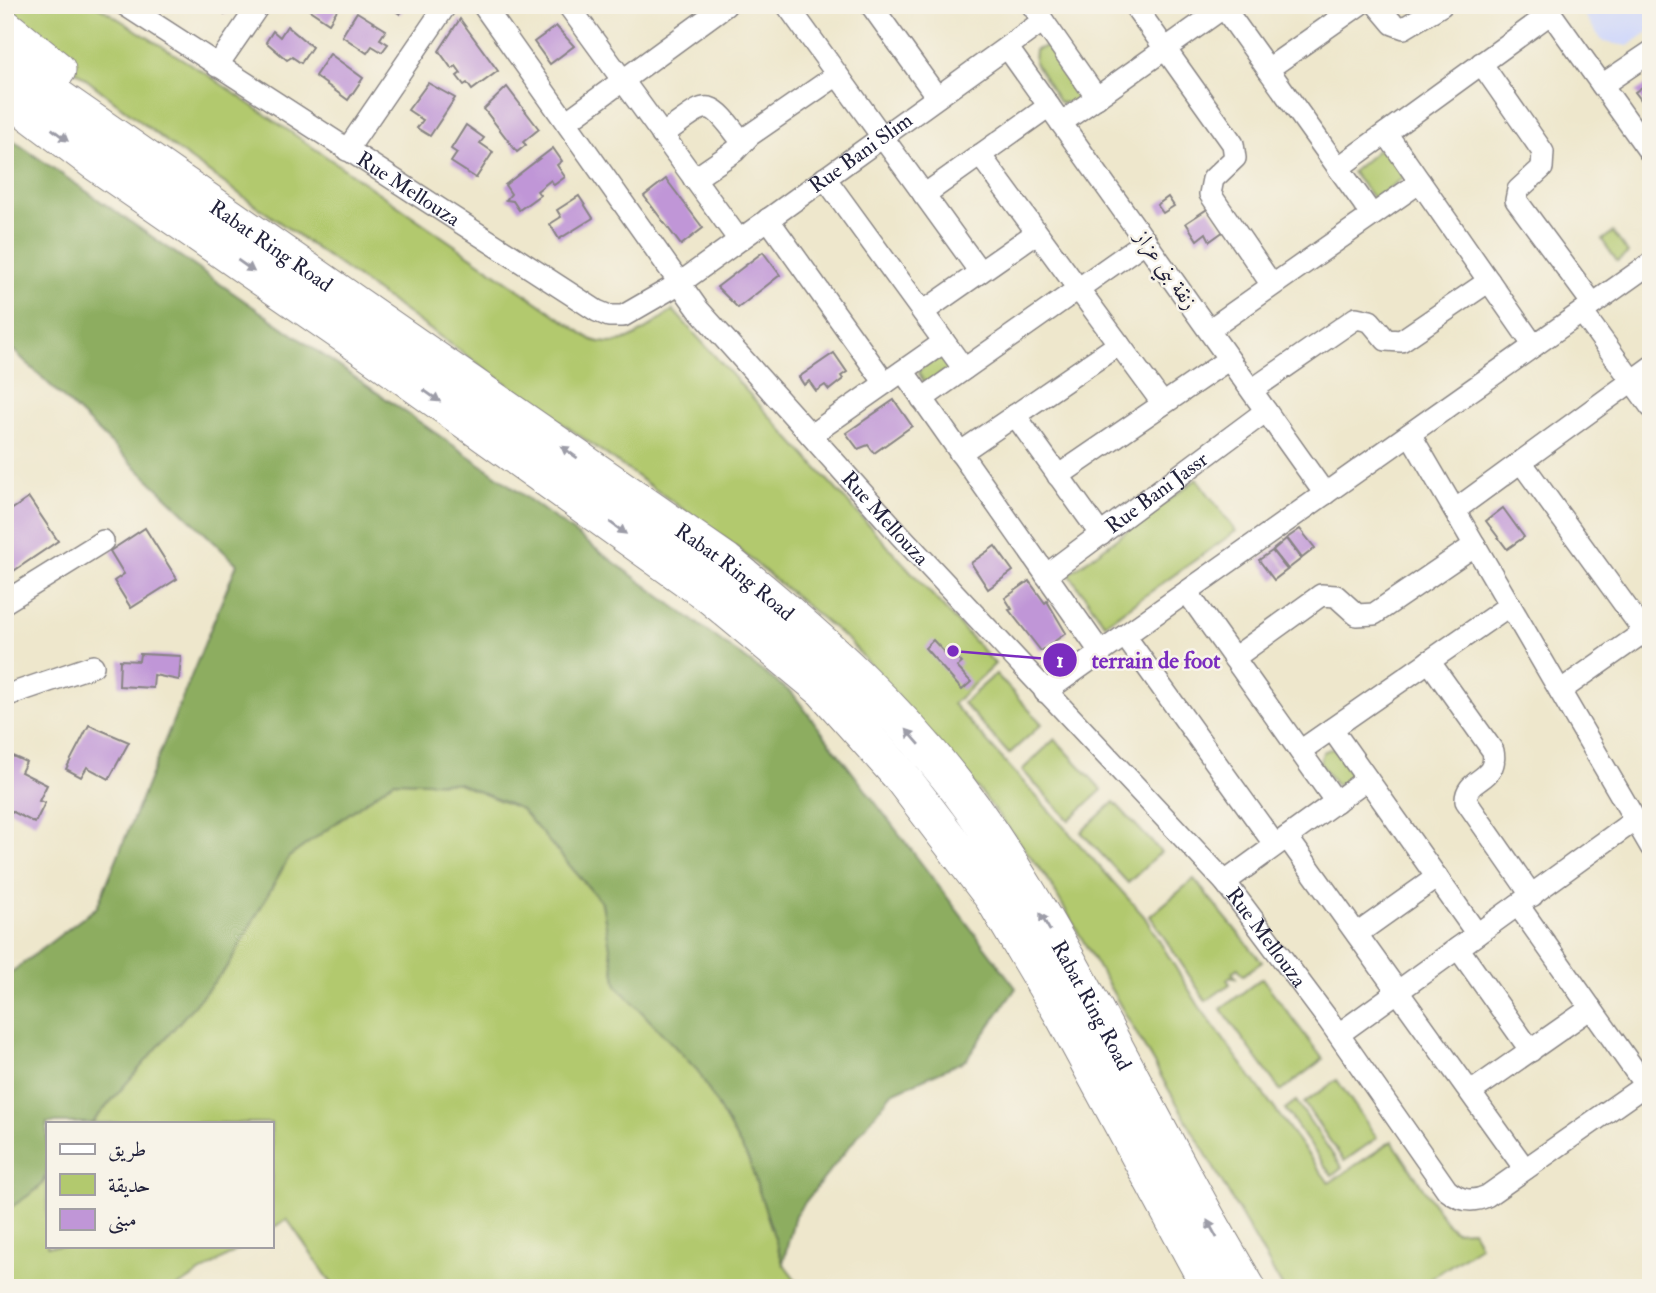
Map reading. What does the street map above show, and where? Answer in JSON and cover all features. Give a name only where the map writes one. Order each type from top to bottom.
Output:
[{"type":"highway","points":[[5,28],[234,205],[283,254]]},
{"type":"highway","name":"Rabat Ring Road","points":[[5,61],[726,562],[785,610],[877,697],[972,807],[1018,878],[1247,1288]]},
{"type":"highway","name":"Rabat Ring Road","points":[[5,94],[94,161],[414,382],[699,587],[823,689],[908,784],[993,897],[1065,1018],[1211,1288]]},
{"type":"street","name":"Rue Mellouza","points":[[125,5],[603,314],[624,316],[680,283],[698,309],[811,435],[1045,692],[1225,882],[1339,1034],[1454,1196],[1462,1200],[1479,1199],[1648,1083]]},
{"type":"street","points":[[217,66],[259,5]]},
{"type":"street","points":[[347,150],[446,5]]},
{"type":"street","points":[[483,5],[680,283]]},
{"type":"street","points":[[568,5],[739,240]]},
{"type":"street","points":[[787,5],[981,272]]},
{"type":"street","points":[[871,5],[937,97]]},
{"type":"street","points":[[1134,5],[1233,144],[1235,158],[1213,179],[1210,194],[1272,285]]},
{"type":"street","points":[[1268,69],[1359,5]]},
{"type":"street","points":[[1377,5],[1393,24],[1404,28],[1442,5]]},
{"type":"street","points":[[924,195],[979,155],[1055,114],[1097,97],[1224,6],[1372,215]]},
{"type":"street","points":[[566,122],[720,7]]},
{"type":"street","points":[[1338,168],[1481,63],[1548,9],[1651,155]]},
{"type":"street","points":[[1037,13],[1097,97]]},
{"type":"street","name":"Rue Bani Slim","points":[[680,283],[1007,47],[1037,13]]},
{"type":"street","name":"زنقة بني عزاز","points":[[1007,47],[1325,494]]},
{"type":"street","points":[[1602,85],[1651,52]]},
{"type":"street","points":[[1481,63],[1543,152],[1542,168],[1518,190],[1516,200],[1651,407]]},
{"type":"street","points":[[694,179],[838,75]]},
{"type":"street","points":[[662,135],[699,109],[711,107],[719,111],[742,142]]},
{"type":"street","points":[[1386,132],[1534,346]]},
{"type":"street","points":[[979,155],[1163,404]]},
{"type":"street","points":[[825,178],[964,369]]},
{"type":"street","points":[[1209,330],[1420,182]]},
{"type":"street","points":[[768,219],[885,383]]},
{"type":"street","points":[[923,312],[1036,233]]},
{"type":"street","points":[[922,398],[1146,241]]},
{"type":"street","points":[[1045,692],[1651,263]]},
{"type":"street","points":[[1252,390],[1356,318],[1370,321],[1386,340],[1401,341],[1489,281]]},
{"type":"street","points":[[811,435],[944,342]]},
{"type":"street","points":[[960,453],[1119,344]]},
{"type":"street","points":[[1058,476],[1229,359]]},
{"type":"street","points":[[1455,510],[1651,367]]},
{"type":"street","points":[[903,371],[1101,653]]},
{"type":"street","name":"Rue Bani Jassr","points":[[1046,575],[1266,411]]},
{"type":"street","points":[[1015,415],[1101,535]]},
{"type":"street","points":[[1410,434],[1651,847]]},
{"type":"street","points":[[1521,462],[1648,633],[1560,691]]},
{"type":"street","points":[[5,601],[103,541]]},
{"type":"street","points":[[1234,658],[1321,595],[1336,596],[1357,615],[1374,614],[1475,545]]},
{"type":"street","points":[[1187,592],[1336,802]]},
{"type":"street","points":[[1300,751],[1510,605]]},
{"type":"street","points":[[1125,636],[1281,841],[1357,934],[1525,1168]]},
{"type":"street","points":[[1429,661],[1493,751],[1491,772],[1470,788],[1466,801],[1591,1008],[1648,1083]]},
{"type":"street","points":[[5,696],[93,666]]},
{"type":"street","points":[[1332,729],[1477,934]]},
{"type":"street","points":[[1225,882],[1367,779]]},
{"type":"street","points":[[1339,1034],[1635,820]]},
{"type":"street","points":[[1357,934],[1437,877]]},
{"type":"street","points":[[1458,948],[1531,1051]]},
{"type":"street","points":[[1471,1092],[1591,1008]]},
{"type":"shaded area","points":[[1577,5],[1651,5],[1651,30],[1628,46],[1603,42]]},
{"type":"green space","points":[[5,5],[96,5],[208,75],[592,340],[615,343],[625,340],[645,330],[673,310],[995,664],[953,704],[1144,916],[1199,1006],[1329,1183],[1392,1141],[1447,1224],[1455,1231],[1472,1230],[1480,1246],[1416,1288],[1283,1288],[1047,878],[975,785],[849,641],[732,544],[172,146],[5,16]]},
{"type":"green space","points":[[1047,46],[1079,91],[1077,99],[1070,104],[1059,102],[1034,61],[1035,50]]},
{"type":"green space","points":[[5,135],[489,470],[793,694],[1016,988],[966,1060],[892,1093],[795,1215],[783,1263],[749,1161],[698,1071],[617,986],[602,903],[521,809],[458,783],[394,781],[289,857],[228,966],[93,1122],[46,1122],[45,1177],[33,1192],[5,1211],[5,977],[97,907],[237,564],[5,342]]},
{"type":"green space","points":[[1380,148],[1386,150],[1404,177],[1374,199],[1352,172]]},
{"type":"green space","points":[[1613,232],[1628,253],[1617,261],[1602,240]]},
{"type":"green space","points":[[943,356],[951,367],[925,385],[918,371],[936,357]]},
{"type":"green space","points":[[1197,479],[1236,531],[1105,624],[1069,574]]},
{"type":"green space","points":[[996,674],[1042,724],[1009,754],[963,703]]},
{"type":"green space","points":[[1055,739],[1102,790],[1069,820],[1022,770]]},
{"type":"green space","points":[[1333,748],[1354,778],[1343,786],[1335,784],[1320,763],[1323,752]]},
{"type":"green space","points":[[394,781],[458,783],[521,809],[602,903],[617,986],[698,1071],[749,1161],[783,1263],[802,1288],[335,1288],[287,1219],[273,1228],[273,1122],[93,1122],[228,966],[289,857]]},
{"type":"green space","points":[[1114,802],[1161,852],[1128,883],[1081,832]]},
{"type":"green space","points":[[1194,879],[1262,962],[1243,975],[1238,968],[1232,972],[1237,979],[1231,976],[1227,979],[1230,984],[1206,1001],[1150,916]]},
{"type":"green space","points":[[1262,978],[1323,1059],[1281,1091],[1221,1009]]},
{"type":"green space","points":[[1337,1080],[1377,1138],[1344,1161],[1304,1103]]},
{"type":"green space","points":[[1296,1101],[1342,1168],[1332,1176],[1285,1109]]},
{"type":"green space","points":[[46,1179],[46,1248],[241,1248],[175,1288],[5,1288],[5,1211],[38,1189]]},
{"type":"building","points":[[212,5],[231,5],[225,14]]},
{"type":"building","points":[[302,5],[340,5],[329,23]]},
{"type":"building","points":[[406,5],[400,14],[390,7]]},
{"type":"building","points":[[357,12],[386,30],[380,39],[388,44],[382,52],[372,46],[367,53],[342,36]]},
{"type":"building","points":[[460,19],[498,71],[472,90],[457,76],[461,73],[456,66],[452,69],[439,51]]},
{"type":"building","points":[[287,26],[312,47],[301,63],[292,57],[287,60],[266,42],[273,31],[280,37]]},
{"type":"building","points":[[556,26],[574,46],[550,64],[534,42]]},
{"type":"building","points":[[330,54],[363,78],[348,100],[315,76]]},
{"type":"building","points":[[1651,81],[1651,113],[1635,92]]},
{"type":"building","points":[[428,83],[455,98],[430,136],[417,128],[423,120],[408,110]]},
{"type":"building","points":[[507,87],[539,129],[523,142],[526,145],[517,152],[484,109]]},
{"type":"building","points":[[466,125],[484,138],[480,143],[493,152],[476,178],[451,162],[457,153],[451,149]]},
{"type":"building","points":[[553,148],[562,161],[557,165],[565,177],[554,185],[551,180],[537,191],[540,195],[519,210],[513,201],[506,200],[511,194],[505,185]]},
{"type":"building","points":[[666,179],[703,228],[681,245],[644,196]]},
{"type":"building","points":[[579,196],[593,218],[559,239],[550,224],[561,217],[557,210]]},
{"type":"building","points":[[1168,197],[1174,206],[1163,213],[1157,205]]},
{"type":"building","points":[[1209,208],[1224,231],[1210,241],[1206,233],[1197,240],[1186,223]]},
{"type":"building","points":[[763,252],[780,275],[738,308],[717,287]]},
{"type":"building","points":[[834,353],[847,372],[841,376],[843,379],[829,390],[825,385],[816,391],[809,381],[804,385],[799,377]]},
{"type":"building","points":[[894,400],[912,426],[874,453],[868,445],[858,449],[846,433]]},
{"type":"building","points":[[29,498],[58,541],[12,572],[5,561],[5,514]]},
{"type":"building","points":[[1503,508],[1524,537],[1507,549],[1486,521]]},
{"type":"building","points":[[145,528],[177,579],[131,608],[114,581],[124,574],[110,551]]},
{"type":"building","points":[[1300,529],[1315,548],[1302,558],[1287,538]]},
{"type":"building","points":[[1286,539],[1301,559],[1288,569],[1273,550]]},
{"type":"building","points":[[995,546],[1013,571],[988,589],[971,563]]},
{"type":"building","points":[[1272,551],[1287,570],[1274,580],[1259,560]]},
{"type":"building","points":[[1029,581],[1045,603],[1047,601],[1066,633],[1041,651],[1009,610],[1012,609],[1005,598]]},
{"type":"building","points":[[933,640],[946,654],[950,650],[962,663],[957,667],[971,682],[962,690],[925,648]]},
{"type":"building","points":[[140,654],[181,656],[179,680],[154,675],[153,688],[119,686],[120,660],[139,661]]},
{"type":"building","points":[[89,725],[129,742],[109,779],[87,767],[81,777],[66,769]]},
{"type":"building","points":[[10,755],[26,762],[21,772],[47,785],[39,801],[45,803],[35,823],[5,808],[5,764]]},
{"type":"place","name":"terrain de foot","points":[[953,651]]}]
